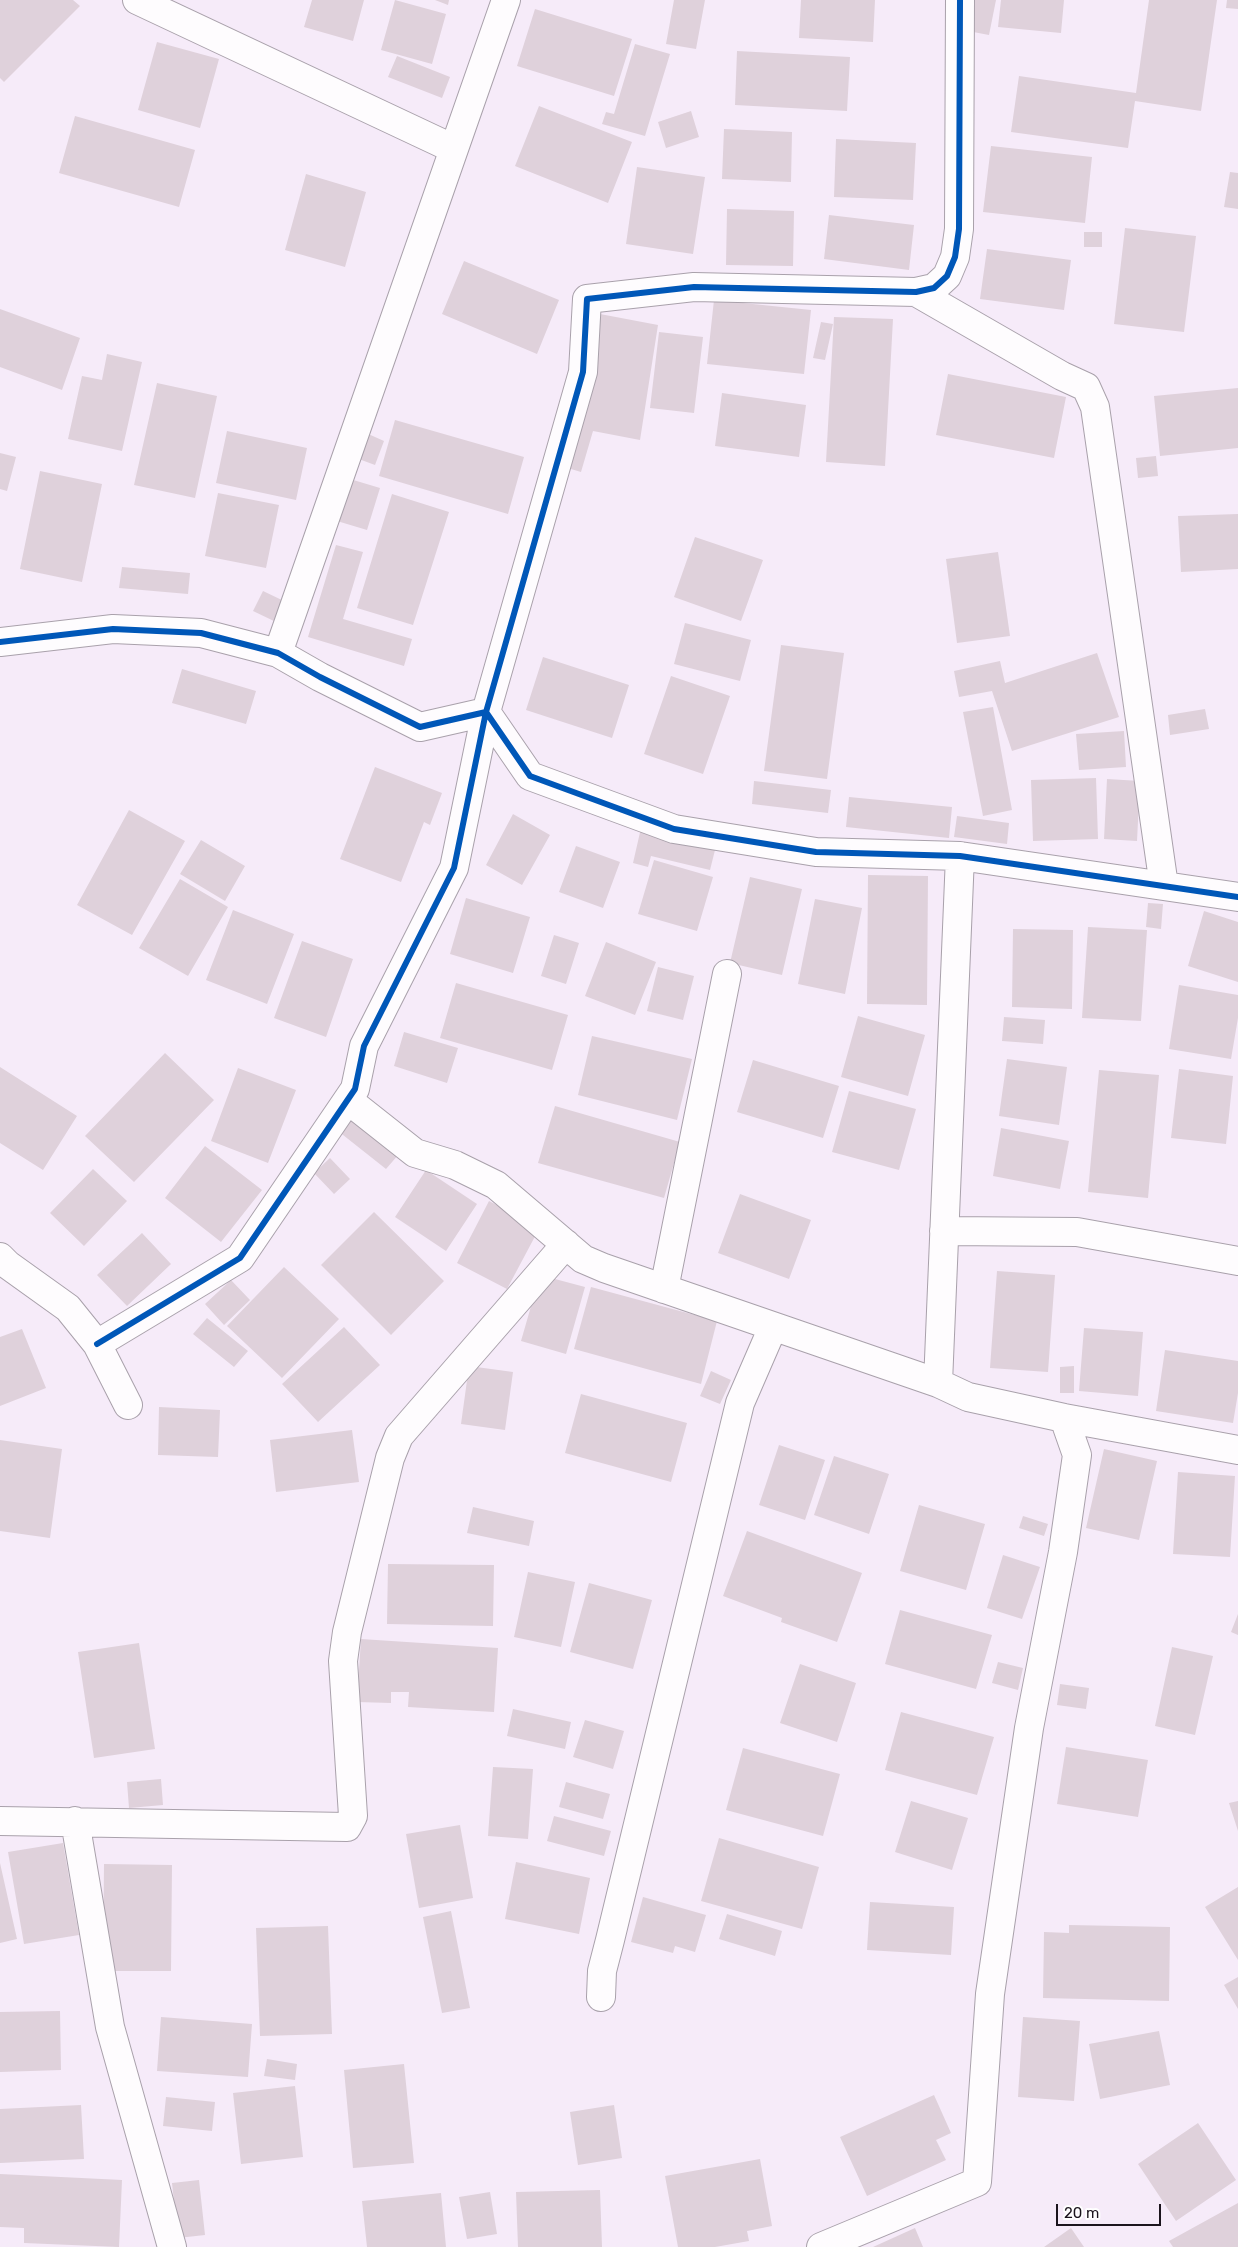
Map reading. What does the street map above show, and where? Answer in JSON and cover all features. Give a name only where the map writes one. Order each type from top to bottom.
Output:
[{"type":"street","points":[[137,0],[454,148]]},
{"type":"street","points":[[278,653],[506,0]]},
{"type":"street","points":[[98,1344],[240,1258],[355,1089],[364,1046],[454,868],[486,712],[583,372],[587,299],[694,287],[916,292],[934,288],[947,276],[955,257],[959,229],[960,0]]},
{"type":"street","points":[[916,292],[1062,376],[1086,387],[1095,407],[1164,886]]},
{"type":"street","points":[[0,642],[123,629],[201,633],[278,653],[320,677],[420,727],[486,712]]},
{"type":"street","points":[[486,712],[530,776],[674,829],[816,852],[960,856],[1238,897]]},
{"type":"street","points":[[938,1383],[960,856]]},
{"type":"street","points":[[664,1289],[727,974]]},
{"type":"street","points":[[346,1103],[353,1104],[415,1153],[456,1165],[496,1185],[583,1259],[664,1289],[938,1383],[968,1397],[1064,1418],[1238,1450]]},
{"type":"street","points":[[944,1232],[1077,1232],[1238,1260]]},
{"type":"street","points":[[0,1821],[346,1827],[353,1816],[343,1660],[390,1458],[399,1436],[566,1244]]},
{"type":"street","points":[[0,1257],[8,1265],[68,1308],[98,1344],[128,1405]]},
{"type":"street","points":[[601,1997],[602,1971],[740,1403],[773,1327]]},
{"type":"street","points":[[821,2247],[977,2182],[990,1994],[1029,1728],[1063,1552],[1077,1455],[1064,1418]]},
{"type":"street","points":[[74,1821],[110,2027],[172,2247]]},
{"type":"building","points":[[0,0],[73,0],[80,6],[4,82],[0,78]]},
{"type":"building","points":[[312,0],[364,0],[353,41],[304,27]]},
{"type":"building","points":[[395,0],[446,14],[432,64],[381,50]]},
{"type":"building","points":[[435,0],[449,0],[448,5]]},
{"type":"building","points":[[674,0],[705,0],[696,49],[666,44]]},
{"type":"building","points":[[801,0],[875,0],[873,42],[799,38]]},
{"type":"building","points":[[974,0],[996,0],[989,35],[968,31]]},
{"type":"building","points":[[1001,0],[1064,0],[1061,33],[998,27]]},
{"type":"building","points":[[1149,0],[1217,0],[1201,111],[1135,101],[1128,148],[1011,132],[1019,76],[1136,93]]},
{"type":"building","points":[[1227,0],[1238,0],[1238,9],[1226,8]]},
{"type":"building","points":[[535,9],[632,39],[614,96],[517,66]]},
{"type":"building","points":[[157,42],[219,59],[200,128],[138,110]]},
{"type":"building","points":[[635,44],[670,54],[645,136],[602,124],[606,112],[614,114]]},
{"type":"building","points":[[737,51],[850,57],[847,111],[735,105]]},
{"type":"building","points":[[397,56],[450,77],[442,98],[388,77]]},
{"type":"building","points":[[539,106],[632,142],[608,203],[515,166]]},
{"type":"building","points":[[691,111],[699,137],[666,148],[658,122]]},
{"type":"building","points":[[75,116],[195,150],[179,207],[59,173]]},
{"type":"building","points":[[724,129],[792,132],[791,182],[722,179]]},
{"type":"building","points":[[836,139],[916,143],[913,200],[834,197]]},
{"type":"building","points":[[991,146],[1092,157],[1085,223],[983,212]]},
{"type":"building","points":[[637,167],[705,177],[693,254],[626,244]]},
{"type":"building","points":[[1230,172],[1238,173],[1238,209],[1224,207]]},
{"type":"building","points":[[306,174],[366,192],[345,267],[285,250]]},
{"type":"building","points":[[727,209],[794,211],[793,266],[726,265]]},
{"type":"building","points":[[829,215],[914,225],[909,270],[824,259]]},
{"type":"building","points":[[1125,228],[1196,236],[1184,332],[1114,324]]},
{"type":"building","points":[[1084,232],[1102,232],[1102,247],[1084,247]]},
{"type":"building","points":[[987,249],[1071,260],[1064,310],[980,299]]},
{"type":"building","points":[[464,261],[559,300],[537,354],[442,314]]},
{"type":"building","points":[[714,300],[811,310],[804,374],[707,364]]},
{"type":"building","points":[[0,309],[80,338],[62,390],[0,367]]},
{"type":"building","points":[[600,314],[658,325],[640,440],[593,431],[581,472],[561,466]]},
{"type":"building","points":[[834,317],[893,319],[885,466],[826,462]]},
{"type":"building","points":[[821,322],[833,324],[825,360],[813,358]]},
{"type":"building","points":[[659,332],[703,337],[694,413],[650,408]]},
{"type":"building","points":[[107,354],[142,362],[122,451],[68,439],[82,376],[102,380]]},
{"type":"building","points":[[948,374],[1066,397],[1054,458],[936,435]]},
{"type":"building","points":[[157,383],[217,396],[195,498],[134,485]]},
{"type":"building","points":[[1238,388],[1238,448],[1160,456],[1154,396]]},
{"type":"building","points":[[722,393],[806,405],[799,457],[715,446]]},
{"type":"building","points":[[395,420],[524,457],[508,514],[379,476]]},
{"type":"building","points":[[227,431],[307,448],[296,500],[216,483]]},
{"type":"building","points":[[366,433],[384,441],[375,465],[356,458]]},
{"type":"building","points":[[0,453],[16,457],[7,491],[0,489]]},
{"type":"building","points":[[1156,456],[1158,476],[1138,478],[1136,458]]},
{"type":"building","points":[[40,471],[102,484],[82,582],[20,569]]},
{"type":"building","points":[[350,479],[380,488],[367,530],[337,521]]},
{"type":"building","points":[[218,493],[279,505],[266,568],[205,556]]},
{"type":"building","points":[[392,494],[449,512],[413,625],[357,608]]},
{"type":"building","points":[[1238,514],[1238,569],[1181,572],[1178,516]]},
{"type":"building","points":[[695,537],[763,560],[741,621],[674,597]]},
{"type":"building","points":[[336,545],[363,552],[343,619],[412,639],[404,666],[308,637]]},
{"type":"building","points":[[998,552],[1010,636],[957,643],[946,559]]},
{"type":"building","points":[[122,567],[190,573],[188,594],[119,588]]},
{"type":"building","points":[[263,591],[286,602],[276,622],[253,611]]},
{"type":"building","points":[[685,623],[751,640],[740,681],[674,664]]},
{"type":"building","points":[[781,645],[844,653],[827,779],[764,771]]},
{"type":"building","points":[[1097,653],[1119,717],[1012,751],[992,691],[959,697],[954,671],[1000,661],[1005,683]]},
{"type":"building","points":[[543,657],[629,685],[612,738],[526,710]]},
{"type":"building","points":[[182,669],[256,691],[246,724],[172,703]]},
{"type":"building","points":[[671,676],[730,696],[703,774],[644,754]]},
{"type":"building","points":[[993,707],[1012,810],[983,816],[963,712]]},
{"type":"building","points":[[1205,709],[1209,729],[1170,735],[1168,715]]},
{"type":"building","points":[[1124,731],[1126,767],[1079,770],[1076,734]]},
{"type":"building","points":[[375,767],[442,793],[430,825],[424,822],[401,882],[340,859]]},
{"type":"building","points":[[1096,778],[1098,839],[1033,841],[1031,780]]},
{"type":"building","points":[[1107,779],[1140,781],[1137,841],[1104,839]]},
{"type":"building","points":[[754,781],[831,790],[828,813],[752,804]]},
{"type":"building","points":[[849,797],[952,807],[949,838],[846,827]]},
{"type":"building","points":[[129,810],[185,841],[132,935],[77,905]]},
{"type":"building","points":[[513,814],[550,835],[522,885],[486,865]]},
{"type":"building","points":[[957,816],[1009,823],[1007,844],[954,837]]},
{"type":"building","points":[[641,828],[716,846],[710,870],[651,856],[648,867],[633,863]]},
{"type":"building","points":[[201,840],[245,866],[225,901],[180,874]]},
{"type":"building","points":[[576,846],[620,862],[603,908],[559,892]]},
{"type":"building","points":[[654,860],[713,877],[697,931],[638,914]]},
{"type":"building","points":[[868,875],[928,876],[927,1005],[867,1004]]},
{"type":"building","points":[[750,877],[802,889],[782,975],[730,963]]},
{"type":"building","points":[[180,879],[228,907],[188,976],[139,948]]},
{"type":"building","points":[[466,898],[530,917],[513,973],[450,954]]},
{"type":"building","points":[[815,899],[862,908],[845,994],[798,984]]},
{"type":"building","points":[[1148,903],[1163,904],[1161,929],[1146,927]]},
{"type":"building","points":[[233,910],[294,934],[267,1004],[206,980]]},
{"type":"building","points":[[1204,911],[1238,922],[1238,982],[1188,966]]},
{"type":"building","points":[[1088,927],[1147,930],[1141,1021],[1082,1018]]},
{"type":"building","points":[[1013,929],[1073,930],[1072,1009],[1012,1007]]},
{"type":"building","points":[[554,935],[579,943],[566,984],[541,976]]},
{"type":"building","points":[[302,941],[353,959],[326,1037],[274,1018]]},
{"type":"building","points":[[606,942],[656,962],[635,1015],[585,996]]},
{"type":"building","points":[[658,967],[694,976],[683,1020],[647,1011]]},
{"type":"building","points":[[456,983],[568,1015],[552,1070],[440,1038]]},
{"type":"building","points":[[1179,985],[1238,995],[1238,1018],[1231,1059],[1169,1049]]},
{"type":"building","points":[[858,1016],[925,1035],[908,1096],[841,1077]]},
{"type":"building","points":[[1004,1017],[1045,1020],[1043,1044],[1002,1041]]},
{"type":"building","points":[[404,1032],[458,1048],[447,1083],[394,1066]]},
{"type":"building","points":[[592,1036],[692,1059],[677,1120],[578,1095]]},
{"type":"building","points":[[165,1053],[214,1100],[134,1182],[85,1136]]},
{"type":"building","points":[[1007,1059],[1067,1067],[1059,1125],[999,1116]]},
{"type":"building","points":[[753,1060],[839,1086],[823,1138],[737,1112]]},
{"type":"building","points":[[0,1067],[77,1116],[43,1170],[0,1143]]},
{"type":"building","points":[[238,1068],[296,1090],[268,1163],[211,1141]]},
{"type":"building","points":[[1179,1069],[1233,1076],[1226,1144],[1171,1138]]},
{"type":"building","points":[[1099,1070],[1159,1075],[1148,1198],[1088,1192]]},
{"type":"building","points":[[849,1091],[916,1109],[899,1170],[832,1152]]},
{"type":"building","points":[[555,1106],[680,1142],[664,1198],[538,1163]]},
{"type":"building","points":[[352,1115],[399,1154],[386,1169],[338,1131]]},
{"type":"building","points":[[1001,1128],[1069,1141],[1060,1189],[993,1176]]},
{"type":"building","points":[[205,1146],[262,1190],[221,1242],[165,1198]]},
{"type":"building","points":[[330,1158],[350,1179],[334,1194],[314,1173]]},
{"type":"building","points":[[93,1169],[127,1201],[84,1246],[50,1213]]},
{"type":"building","points":[[426,1170],[477,1204],[446,1251],[395,1217]]},
{"type":"building","points":[[740,1194],[811,1220],[789,1279],[718,1253]]},
{"type":"building","points":[[489,1201],[540,1227],[507,1289],[457,1263]]},
{"type":"building","points":[[374,1212],[444,1281],[391,1335],[321,1265]]},
{"type":"building","points":[[142,1233],[171,1264],[127,1306],[97,1275]]},
{"type":"building","points":[[284,1267],[339,1319],[282,1378],[227,1326]]},
{"type":"building","points":[[997,1271],[1055,1275],[1048,1372],[990,1368]]},
{"type":"building","points":[[540,1275],[585,1287],[566,1354],[521,1341]]},
{"type":"building","points":[[231,1280],[250,1300],[224,1325],[205,1304]]},
{"type":"building","points":[[591,1287],[717,1321],[701,1384],[574,1349]]},
{"type":"building","points":[[207,1318],[248,1351],[234,1367],[193,1334]]},
{"type":"building","points":[[344,1327],[380,1365],[318,1422],[282,1384]]},
{"type":"building","points":[[1084,1328],[1143,1332],[1138,1396],[1079,1391]]},
{"type":"building","points":[[22,1329],[46,1388],[0,1406],[0,1337]]},
{"type":"building","points":[[1165,1350],[1238,1361],[1238,1393],[1233,1423],[1156,1411]]},
{"type":"building","points":[[469,1366],[513,1372],[505,1430],[461,1424]]},
{"type":"building","points":[[1074,1366],[1074,1393],[1060,1393],[1060,1367]]},
{"type":"building","points":[[711,1371],[731,1380],[720,1404],[700,1396]]},
{"type":"building","points":[[581,1394],[687,1423],[671,1482],[565,1453]]},
{"type":"building","points":[[159,1407],[220,1410],[218,1457],[158,1455]]},
{"type":"building","points":[[352,1430],[359,1482],[276,1492],[270,1440]]},
{"type":"building","points":[[0,1440],[62,1449],[50,1538],[0,1531]]},
{"type":"building","points":[[779,1445],[825,1460],[805,1520],[759,1505]]},
{"type":"building","points":[[1104,1449],[1157,1461],[1139,1540],[1086,1528]]},
{"type":"building","points":[[834,1456],[889,1474],[869,1534],[814,1515]]},
{"type":"building","points":[[1178,1472],[1235,1476],[1230,1557],[1173,1554]]},
{"type":"building","points":[[919,1505],[985,1524],[966,1590],[900,1571]]},
{"type":"building","points":[[473,1507],[534,1521],[529,1546],[467,1533]]},
{"type":"building","points":[[1023,1516],[1048,1524],[1044,1536],[1019,1528]]},
{"type":"building","points":[[747,1531],[862,1573],[837,1642],[781,1622],[782,1618],[723,1596]]},
{"type":"building","points":[[1003,1555],[1040,1567],[1022,1619],[987,1608]]},
{"type":"building","points":[[388,1564],[494,1565],[493,1626],[387,1624]]},
{"type":"building","points":[[528,1572],[575,1582],[561,1647],[514,1637]]},
{"type":"building","points":[[589,1583],[652,1600],[633,1669],[570,1652]]},
{"type":"building","points":[[900,1610],[992,1635],[976,1689],[885,1664]]},
{"type":"building","points":[[1238,1614],[1238,1635],[1231,1632]]},
{"type":"building","points":[[361,1639],[498,1648],[494,1712],[408,1707],[409,1692],[391,1692],[391,1703],[357,1702]]},
{"type":"building","points":[[139,1643],[155,1749],[94,1758],[78,1652]]},
{"type":"building","points":[[1172,1647],[1213,1656],[1195,1735],[1155,1726]]},
{"type":"building","points":[[998,1662],[1023,1668],[1018,1690],[992,1683]]},
{"type":"building","points":[[800,1664],[856,1683],[837,1742],[780,1723]]},
{"type":"building","points":[[1060,1684],[1089,1688],[1086,1709],[1057,1705]]},
{"type":"building","points":[[513,1709],[571,1722],[565,1749],[507,1736]]},
{"type":"building","points":[[901,1712],[994,1737],[977,1795],[885,1770]]},
{"type":"building","points":[[585,1720],[624,1731],[613,1769],[573,1757]]},
{"type":"building","points":[[1066,1747],[1148,1760],[1138,1817],[1057,1804]]},
{"type":"building","points":[[743,1748],[840,1774],[823,1836],[726,1810]]},
{"type":"building","points":[[493,1767],[533,1769],[528,1839],[488,1836]]},
{"type":"building","points":[[161,1779],[163,1805],[129,1808],[127,1782]]},
{"type":"building","points":[[566,1782],[610,1794],[603,1819],[559,1807]]},
{"type":"building","points":[[911,1801],[968,1818],[952,1870],[895,1852]]},
{"type":"building","points":[[1238,1801],[1238,1831],[1229,1803]]},
{"type":"building","points":[[554,1816],[611,1831],[604,1856],[547,1841]]},
{"type":"building","points":[[460,1825],[473,1898],[419,1908],[406,1834]]},
{"type":"building","points":[[719,1838],[819,1867],[802,1929],[701,1901]]},
{"type":"building","points":[[63,1843],[79,1935],[24,1944],[8,1852]]},
{"type":"building","points":[[516,1862],[590,1878],[579,1934],[505,1919]]},
{"type":"building","points":[[0,1863],[17,1939],[0,1943]]},
{"type":"building","points":[[104,1864],[172,1865],[171,1971],[103,1971]]},
{"type":"building","points":[[1238,1887],[1238,1960],[1205,1907]]},
{"type":"building","points":[[643,1897],[706,1915],[695,1952],[675,1946],[673,1953],[631,1942]]},
{"type":"building","points":[[870,1902],[954,1907],[951,1955],[867,1950]]},
{"type":"building","points":[[451,1911],[470,2008],[442,2013],[423,1917]]},
{"type":"building","points":[[727,1914],[782,1931],[775,1956],[719,1939]]},
{"type":"building","points":[[1069,1925],[1170,1927],[1169,2001],[1043,1998],[1044,1932],[1069,1933]]},
{"type":"building","points":[[328,1926],[332,2034],[260,2036],[256,1928]]},
{"type":"building","points":[[1238,1977],[1238,2009],[1224,1985]]},
{"type":"building","points":[[60,2011],[61,2070],[0,2072],[0,2012]]},
{"type":"building","points":[[161,2017],[252,2024],[248,2077],[157,2071]]},
{"type":"building","points":[[1023,2017],[1080,2021],[1074,2101],[1018,2097]]},
{"type":"building","points":[[1159,2031],[1170,2085],[1100,2099],[1089,2044]]},
{"type":"building","points":[[267,2059],[297,2064],[295,2080],[264,2076]]},
{"type":"building","points":[[404,2064],[414,2163],[353,2168],[344,2070]]},
{"type":"building","points":[[295,2086],[303,2157],[241,2164],[233,2093]]},
{"type":"building","points":[[934,2095],[951,2133],[936,2140],[946,2160],[867,2196],[840,2137]]},
{"type":"building","points":[[166,2097],[215,2102],[212,2131],[163,2126]]},
{"type":"building","points":[[81,2105],[84,2159],[0,2163],[0,2109]]},
{"type":"building","points":[[614,2105],[622,2158],[578,2165],[570,2112]]},
{"type":"building","points":[[1198,2123],[1236,2180],[1176,2221],[1138,2164]]},
{"type":"building","points":[[760,2159],[772,2226],[747,2231],[749,2241],[715,2247],[678,2247],[665,2176]]},
{"type":"building","points":[[0,2174],[122,2180],[119,2247],[24,2243],[24,2228],[0,2227]]},
{"type":"building","points":[[199,2180],[205,2235],[178,2238],[172,2183]]},
{"type":"building","points":[[600,2190],[602,2247],[518,2247],[516,2192]]},
{"type":"building","points":[[490,2192],[497,2234],[467,2239],[459,2197]]},
{"type":"building","points":[[441,2193],[446,2247],[367,2247],[362,2201]]},
{"type":"building","points":[[1238,2203],[1238,2247],[1173,2247],[1169,2241]]},
{"type":"building","points":[[915,2228],[923,2247],[873,2247]]},
{"type":"building","points":[[1071,2228],[1084,2247],[1044,2247]]},
{"type":"cycle path","points":[[97,1344],[240,1258],[355,1089],[364,1046],[454,868],[486,712],[583,372],[587,299],[694,287],[916,292],[934,288],[947,276],[955,257],[959,229],[960,0]]},
{"type":"cycle path","points":[[0,642],[113,629],[201,633],[278,653],[320,677],[420,727],[486,712],[530,776],[674,829],[816,852],[960,856],[1238,897]]}]
